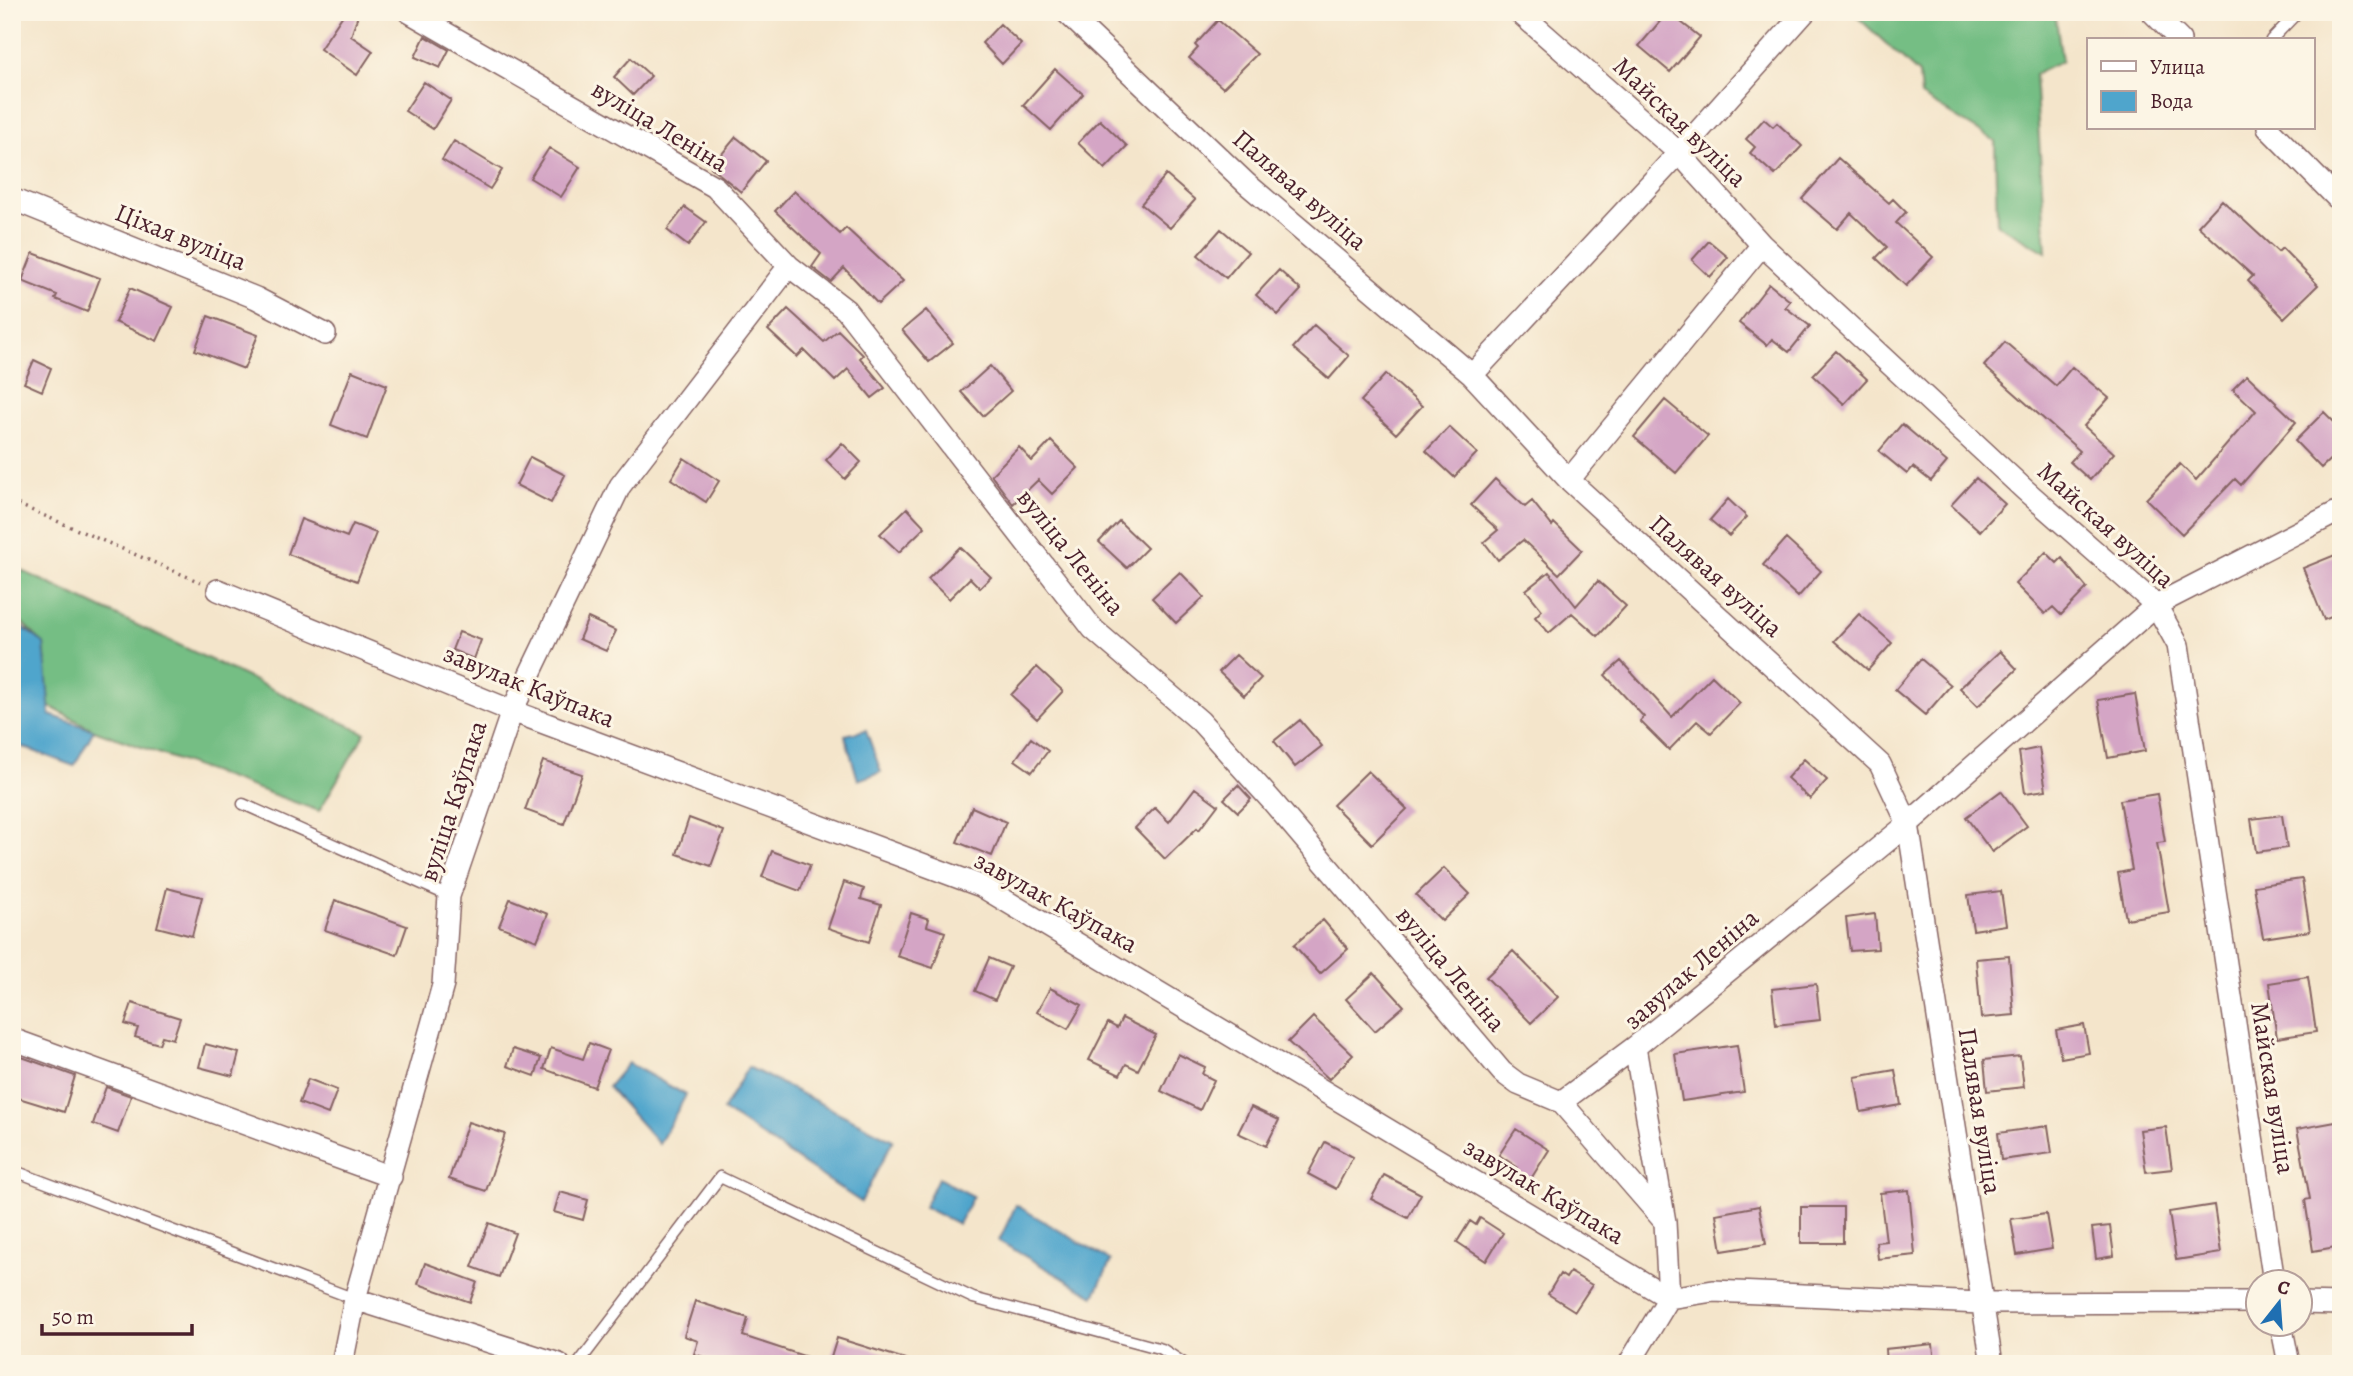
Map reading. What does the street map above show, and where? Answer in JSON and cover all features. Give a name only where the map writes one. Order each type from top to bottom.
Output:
[{"type":"street","name":"вуліца Леніна","points":[[409,12],[715,187],[789,266],[846,310],[1093,629],[1200,721],[1272,801],[1502,1072],[1518,1084],[1561,1102],[1665,1222]]},
{"type":"street","name":"Палявая вуліца","points":[[1066,12],[1247,184],[1472,375],[1569,480],[1880,764],[1908,824],[1992,1364]]},
{"type":"street","name":"Майская вуліца","points":[[1519,12],[1679,153],[1762,245],[2025,490],[2156,605],[2178,645],[2272,1268]]},
{"type":"street","points":[[1472,375],[1679,153],[1805,12]]},
{"type":"street","points":[[2152,12],[2178,38]]},
{"type":"street","points":[[2270,130],[2341,202]]},
{"type":"street","name":"Ціхая вуліца","points":[[12,199],[256,298],[325,334]]},
{"type":"street","points":[[1569,480],[1762,245]]},
{"type":"street","name":"вуліца Каўпака","points":[[342,1364],[355,1298],[443,985],[449,896],[512,711],[620,486],[789,266]]},
{"type":"street","name":"завулак Леніна","points":[[1670,1298],[1665,1222],[1636,1046],[1908,824],[2156,605],[2341,510]]},
{"type":"street","name":"завулак Каўпака","points":[[218,590],[512,711],[981,886],[1670,1298]]},
{"type":"street","points":[[12,1039],[391,1177]]},
{"type":"street","points":[[1561,1102],[1636,1046]]},
{"type":"street","points":[[1629,1364],[1670,1298],[1713,1291],[1981,1303],[2244,1303]]},
{"type":"street","points":[[355,1298],[559,1364]]},
{"type":"street","points":[[2314,1303],[2341,1304]]},
{"type":"street","points":[[2284,1338],[2289,1364]]},
{"type":"lane","points":[[2273,38],[2298,12]]},
{"type":"lane","points":[[243,804],[449,896]]},
{"type":"lane","points":[[12,1170],[355,1298]]},
{"type":"lane","points":[[578,1364],[720,1177],[973,1298],[1162,1349],[1185,1364]]},
{"type":"path","points":[[12,502],[218,590]]},
{"type":"green space","points":[[2055,12],[2062,61],[2035,74],[2046,252],[1997,224],[1995,141],[1921,96],[1919,74],[1853,13]]},
{"type":"green space","points":[[12,566],[365,733],[319,811],[94,730],[49,706],[44,644],[12,613]]},
{"type":"water","points":[[12,620],[44,643],[50,715],[94,730],[74,766],[12,743]]},
{"type":"water","points":[[866,730],[881,772],[858,780],[845,735]]},
{"type":"water","points":[[628,1063],[686,1095],[659,1144],[608,1087]]},
{"type":"water","points":[[748,1067],[893,1140],[861,1202],[723,1110]]},
{"type":"water","points":[[938,1178],[973,1196],[958,1224],[924,1207]]},
{"type":"water","points":[[1016,1205],[1111,1261],[1094,1296],[999,1241]]},
{"type":"building","points":[[345,12],[359,12],[351,36],[373,51],[357,75],[320,49]]},
{"type":"building","points":[[1668,12],[1700,37],[1670,72],[1639,46]]},
{"type":"building","points":[[1218,20],[1257,54],[1223,88],[1189,58],[1198,48],[1195,45]]},
{"type":"building","points":[[1000,24],[1021,44],[1002,64],[982,43]]},
{"type":"building","points":[[425,36],[449,50],[440,68],[415,57]]},
{"type":"building","points":[[631,58],[651,76],[633,95],[614,77]]},
{"type":"building","points":[[1055,69],[1083,94],[1051,130],[1023,105]]},
{"type":"building","points":[[424,82],[451,100],[433,129],[405,111]]},
{"type":"building","points":[[1764,119],[1773,127],[1777,123],[1802,146],[1775,175],[1750,153],[1755,147],[1746,139]]},
{"type":"building","points":[[1100,120],[1127,146],[1105,169],[1078,143]]},
{"type":"building","points":[[736,137],[766,161],[741,192],[711,167]]},
{"type":"building","points":[[454,141],[502,170],[490,189],[442,160]]},
{"type":"building","points":[[549,148],[580,167],[561,197],[530,178]]},
{"type":"building","points":[[1838,158],[1889,203],[1893,199],[1906,212],[1896,223],[1933,257],[1906,286],[1876,258],[1887,247],[1851,213],[1837,229],[1802,199]]},
{"type":"building","points":[[1166,175],[1195,200],[1170,228],[1141,204]]},
{"type":"building","points":[[794,191],[840,234],[846,228],[903,281],[878,304],[844,268],[831,282],[812,267],[821,254],[775,211]]},
{"type":"building","points":[[2222,200],[2278,252],[2282,248],[2318,285],[2284,318],[2248,281],[2253,276],[2198,226]]},
{"type":"building","points":[[685,207],[706,222],[688,246],[667,230]]},
{"type":"building","points":[[1221,229],[1248,252],[1226,278],[1198,255]]},
{"type":"building","points":[[1709,241],[1728,257],[1710,277],[1692,260]]},
{"type":"building","points":[[33,253],[100,278],[87,312],[55,299],[57,295],[22,281]]},
{"type":"building","points":[[1279,270],[1301,290],[1278,315],[1256,295]]},
{"type":"building","points":[[1769,284],[1790,301],[1785,307],[1810,326],[1789,352],[1772,339],[1767,345],[1739,323]]},
{"type":"building","points":[[130,288],[173,307],[157,341],[115,322]]},
{"type":"building","points":[[788,309],[824,342],[838,330],[863,355],[860,358],[885,388],[872,398],[848,369],[835,381],[804,350],[797,357],[768,330]]},
{"type":"building","points":[[926,310],[953,343],[929,362],[902,330]]},
{"type":"building","points":[[208,316],[258,335],[244,369],[195,350]]},
{"type":"building","points":[[1314,325],[1349,356],[1329,379],[1293,348]]},
{"type":"building","points":[[2005,342],[2056,386],[2072,367],[2109,398],[2084,426],[2114,453],[2090,480],[2070,462],[2080,451],[1984,366]]},
{"type":"building","points":[[1836,351],[1867,379],[1844,404],[1813,375]]},
{"type":"building","points":[[34,360],[51,368],[42,391],[24,383]]},
{"type":"building","points":[[990,366],[1011,391],[983,416],[961,392]]},
{"type":"building","points":[[352,371],[387,385],[367,439],[331,425]]},
{"type":"building","points":[[1386,374],[1422,406],[1396,434],[1361,401]]},
{"type":"building","points":[[2247,375],[2296,422],[2241,485],[2235,479],[2182,534],[2146,499],[2180,464],[2196,480],[2256,411],[2233,389]]},
{"type":"building","points":[[1665,400],[1708,436],[1676,473],[1634,437]]},
{"type":"building","points":[[2324,412],[2341,429],[2341,449],[2321,468],[2295,441]]},
{"type":"building","points":[[1902,424],[1947,462],[1931,481],[1913,467],[1907,474],[1879,451]]},
{"type":"building","points":[[1449,427],[1477,453],[1454,477],[1426,451]]},
{"type":"building","points":[[1051,441],[1078,468],[1052,494],[1038,480],[1013,504],[991,475],[1019,447],[1032,461]]},
{"type":"building","points":[[842,443],[861,462],[845,479],[826,460]]},
{"type":"building","points":[[530,457],[565,475],[551,503],[516,485]]},
{"type":"building","points":[[684,458],[719,481],[706,502],[671,479]]},
{"type":"building","points":[[1976,478],[2005,504],[1980,531],[1951,505]]},
{"type":"building","points":[[1495,479],[1525,507],[1532,501],[1552,526],[1554,523],[1582,550],[1559,574],[1523,540],[1498,560],[1484,542],[1498,530],[1471,505]]},
{"type":"building","points":[[1728,499],[1747,517],[1729,536],[1710,520]]},
{"type":"building","points":[[907,508],[925,527],[899,552],[880,534]]},
{"type":"building","points":[[301,519],[347,537],[353,524],[376,533],[357,581],[288,554]]},
{"type":"building","points":[[1119,521],[1147,548],[1127,568],[1099,542]]},
{"type":"building","points":[[1786,539],[1821,571],[1798,597],[1763,565]]},
{"type":"building","points":[[960,547],[991,577],[980,588],[970,578],[949,599],[928,579]]},
{"type":"building","points":[[2046,552],[2057,563],[2062,558],[2087,588],[2061,615],[2053,607],[2045,614],[2015,584]]},
{"type":"building","points":[[2335,555],[2341,569],[2341,613],[2324,620],[2303,568]]},
{"type":"building","points":[[1180,572],[1204,597],[1176,623],[1152,598]]},
{"type":"building","points":[[1549,572],[1576,606],[1598,581],[1626,606],[1598,636],[1572,613],[1549,633],[1535,617],[1542,610],[1526,590]]},
{"type":"building","points":[[1859,614],[1892,643],[1868,670],[1834,641]]},
{"type":"building","points":[[588,618],[616,631],[606,651],[579,639]]},
{"type":"building","points":[[459,632],[481,640],[474,659],[452,650]]},
{"type":"building","points":[[2000,651],[2017,669],[1978,706],[1960,688]]},
{"type":"building","points":[[1236,655],[1261,678],[1244,696],[1219,672]]},
{"type":"building","points":[[1921,659],[1951,685],[1925,715],[1895,690]]},
{"type":"building","points":[[1621,661],[1672,717],[1712,676],[1740,703],[1711,733],[1697,721],[1669,750],[1640,721],[1644,717],[1605,675]]},
{"type":"building","points":[[1037,667],[1063,691],[1037,719],[1011,695]]},
{"type":"building","points":[[2135,694],[2145,751],[2108,758],[2098,700]]},
{"type":"building","points":[[1300,720],[1322,746],[1295,767],[1274,741]]},
{"type":"building","points":[[1031,738],[1048,751],[1032,772],[1015,760]]},
{"type":"building","points":[[2039,748],[2046,790],[2025,793],[2019,752]]},
{"type":"building","points":[[1804,759],[1827,780],[1810,799],[1787,778]]},
{"type":"building","points":[[543,761],[582,774],[564,824],[525,810]]},
{"type":"building","points":[[1368,771],[1407,809],[1372,844],[1333,805]]},
{"type":"building","points":[[1238,785],[1251,799],[1238,812],[1224,799]]},
{"type":"building","points":[[1195,788],[1218,805],[1199,830],[1197,828],[1165,859],[1135,828],[1155,808],[1169,822]]},
{"type":"building","points":[[2001,791],[2027,826],[1992,852],[1966,817]]},
{"type":"building","points":[[2157,794],[2165,842],[2157,843],[2169,912],[2126,919],[2118,873],[2132,870],[2120,800]]},
{"type":"building","points":[[972,807],[1006,822],[992,856],[957,842]]},
{"type":"building","points":[[2282,815],[2287,848],[2256,852],[2251,819]]},
{"type":"building","points":[[689,818],[724,831],[711,866],[677,854]]},
{"type":"building","points":[[772,851],[810,865],[800,891],[762,877]]},
{"type":"building","points":[[1444,868],[1470,894],[1442,921],[1416,895]]},
{"type":"building","points":[[2302,879],[2310,931],[2263,938],[2254,886]]},
{"type":"building","points":[[844,882],[864,889],[861,899],[881,905],[869,942],[828,928]]},
{"type":"building","points":[[167,888],[202,897],[192,936],[157,927]]},
{"type":"building","points":[[2001,891],[2006,925],[1973,930],[1968,895]]},
{"type":"building","points":[[510,899],[548,914],[537,941],[499,926]]},
{"type":"building","points":[[335,900],[407,926],[397,955],[325,930]]},
{"type":"building","points":[[911,913],[929,919],[927,926],[945,932],[933,968],[897,956]]},
{"type":"building","points":[[1875,914],[1878,949],[1850,951],[1846,918]]},
{"type":"building","points":[[1323,920],[1348,949],[1320,974],[1294,945]]},
{"type":"building","points":[[1513,951],[1558,997],[1531,1023],[1486,977]]},
{"type":"building","points":[[2009,956],[2014,1015],[1981,1018],[1976,959]]},
{"type":"building","points":[[989,958],[1010,967],[995,1000],[975,991]]},
{"type":"building","points":[[1374,973],[1404,1006],[1375,1031],[1346,999]]},
{"type":"building","points":[[2308,977],[2316,1032],[2277,1038],[2269,983]]},
{"type":"building","points":[[1816,984],[1820,1020],[1776,1025],[1772,989]]},
{"type":"building","points":[[1050,988],[1082,1005],[1068,1029],[1037,1012]]},
{"type":"building","points":[[132,1003],[180,1018],[173,1039],[162,1036],[159,1044],[135,1037],[138,1028],[125,1024]]},
{"type":"building","points":[[1313,1017],[1353,1055],[1329,1079],[1288,1042]]},
{"type":"building","points":[[1122,1018],[1156,1035],[1138,1070],[1126,1064],[1120,1075],[1089,1060],[1108,1023],[1117,1028]]},
{"type":"building","points":[[2084,1025],[2089,1053],[2061,1058],[2056,1030]]},
{"type":"building","points":[[589,1043],[608,1050],[594,1087],[544,1069],[551,1048],[583,1059]]},
{"type":"building","points":[[205,1044],[239,1053],[233,1076],[199,1067]]},
{"type":"building","points":[[1737,1045],[1744,1092],[1682,1101],[1675,1054]]},
{"type":"building","points":[[513,1049],[541,1058],[535,1076],[507,1066]]},
{"type":"building","points":[[1178,1054],[1205,1067],[1202,1074],[1214,1080],[1200,1110],[1161,1091]]},
{"type":"building","points":[[19,1056],[75,1076],[64,1112],[12,1096],[12,1064],[16,1066]]},
{"type":"building","points":[[2020,1056],[2024,1087],[1987,1091],[1984,1060]]},
{"type":"building","points":[[1895,1070],[1901,1105],[1861,1112],[1855,1077]]},
{"type":"building","points":[[308,1079],[337,1090],[328,1114],[299,1103]]},
{"type":"building","points":[[106,1087],[131,1096],[118,1133],[93,1124]]},
{"type":"building","points":[[1251,1107],[1279,1120],[1266,1146],[1238,1133]]},
{"type":"building","points":[[2341,1121],[2341,1246],[2313,1251],[2305,1200],[2310,1199],[2297,1129]]},
{"type":"building","points":[[468,1122],[505,1134],[486,1191],[449,1179]]},
{"type":"building","points":[[2048,1126],[2052,1153],[2001,1160],[1998,1133]]},
{"type":"building","points":[[2166,1127],[2172,1169],[2146,1172],[2140,1130]]},
{"type":"building","points":[[1516,1129],[1549,1150],[1527,1185],[1512,1176],[1517,1167],[1499,1155]]},
{"type":"building","points":[[1325,1142],[1353,1157],[1336,1189],[1308,1174]]},
{"type":"building","points":[[1384,1175],[1421,1194],[1408,1218],[1371,1199]]},
{"type":"building","points":[[1909,1190],[1915,1255],[1878,1259],[1876,1242],[1886,1241],[1880,1193]]},
{"type":"building","points":[[560,1192],[588,1200],[583,1220],[554,1212]]},
{"type":"building","points":[[2214,1205],[2221,1253],[2176,1260],[2169,1212]]},
{"type":"building","points":[[1759,1206],[1766,1244],[1722,1251],[1716,1214]]},
{"type":"building","points":[[1801,1207],[1843,1207],[1843,1243],[1801,1243]]},
{"type":"building","points":[[2046,1214],[2052,1249],[2017,1255],[2011,1219]]},
{"type":"building","points":[[1480,1218],[1503,1233],[1486,1261],[1457,1242],[1470,1221],[1476,1225]]},
{"type":"building","points":[[489,1223],[515,1233],[499,1277],[472,1267]]},
{"type":"building","points":[[2110,1226],[2114,1256],[2096,1259],[2092,1228]]},
{"type":"building","points":[[425,1263],[477,1282],[470,1302],[418,1284]]},
{"type":"building","points":[[1570,1272],[1592,1285],[1575,1311],[1548,1294],[1560,1274],[1566,1278]]},
{"type":"building","points":[[695,1301],[748,1318],[743,1336],[819,1361],[819,1364],[725,1364],[694,1354],[698,1341],[684,1336]]},
{"type":"building","points":[[837,1338],[908,1360],[907,1364],[829,1364]]},
{"type":"building","points":[[1933,1344],[1935,1364],[1886,1364],[1885,1349]]}]
